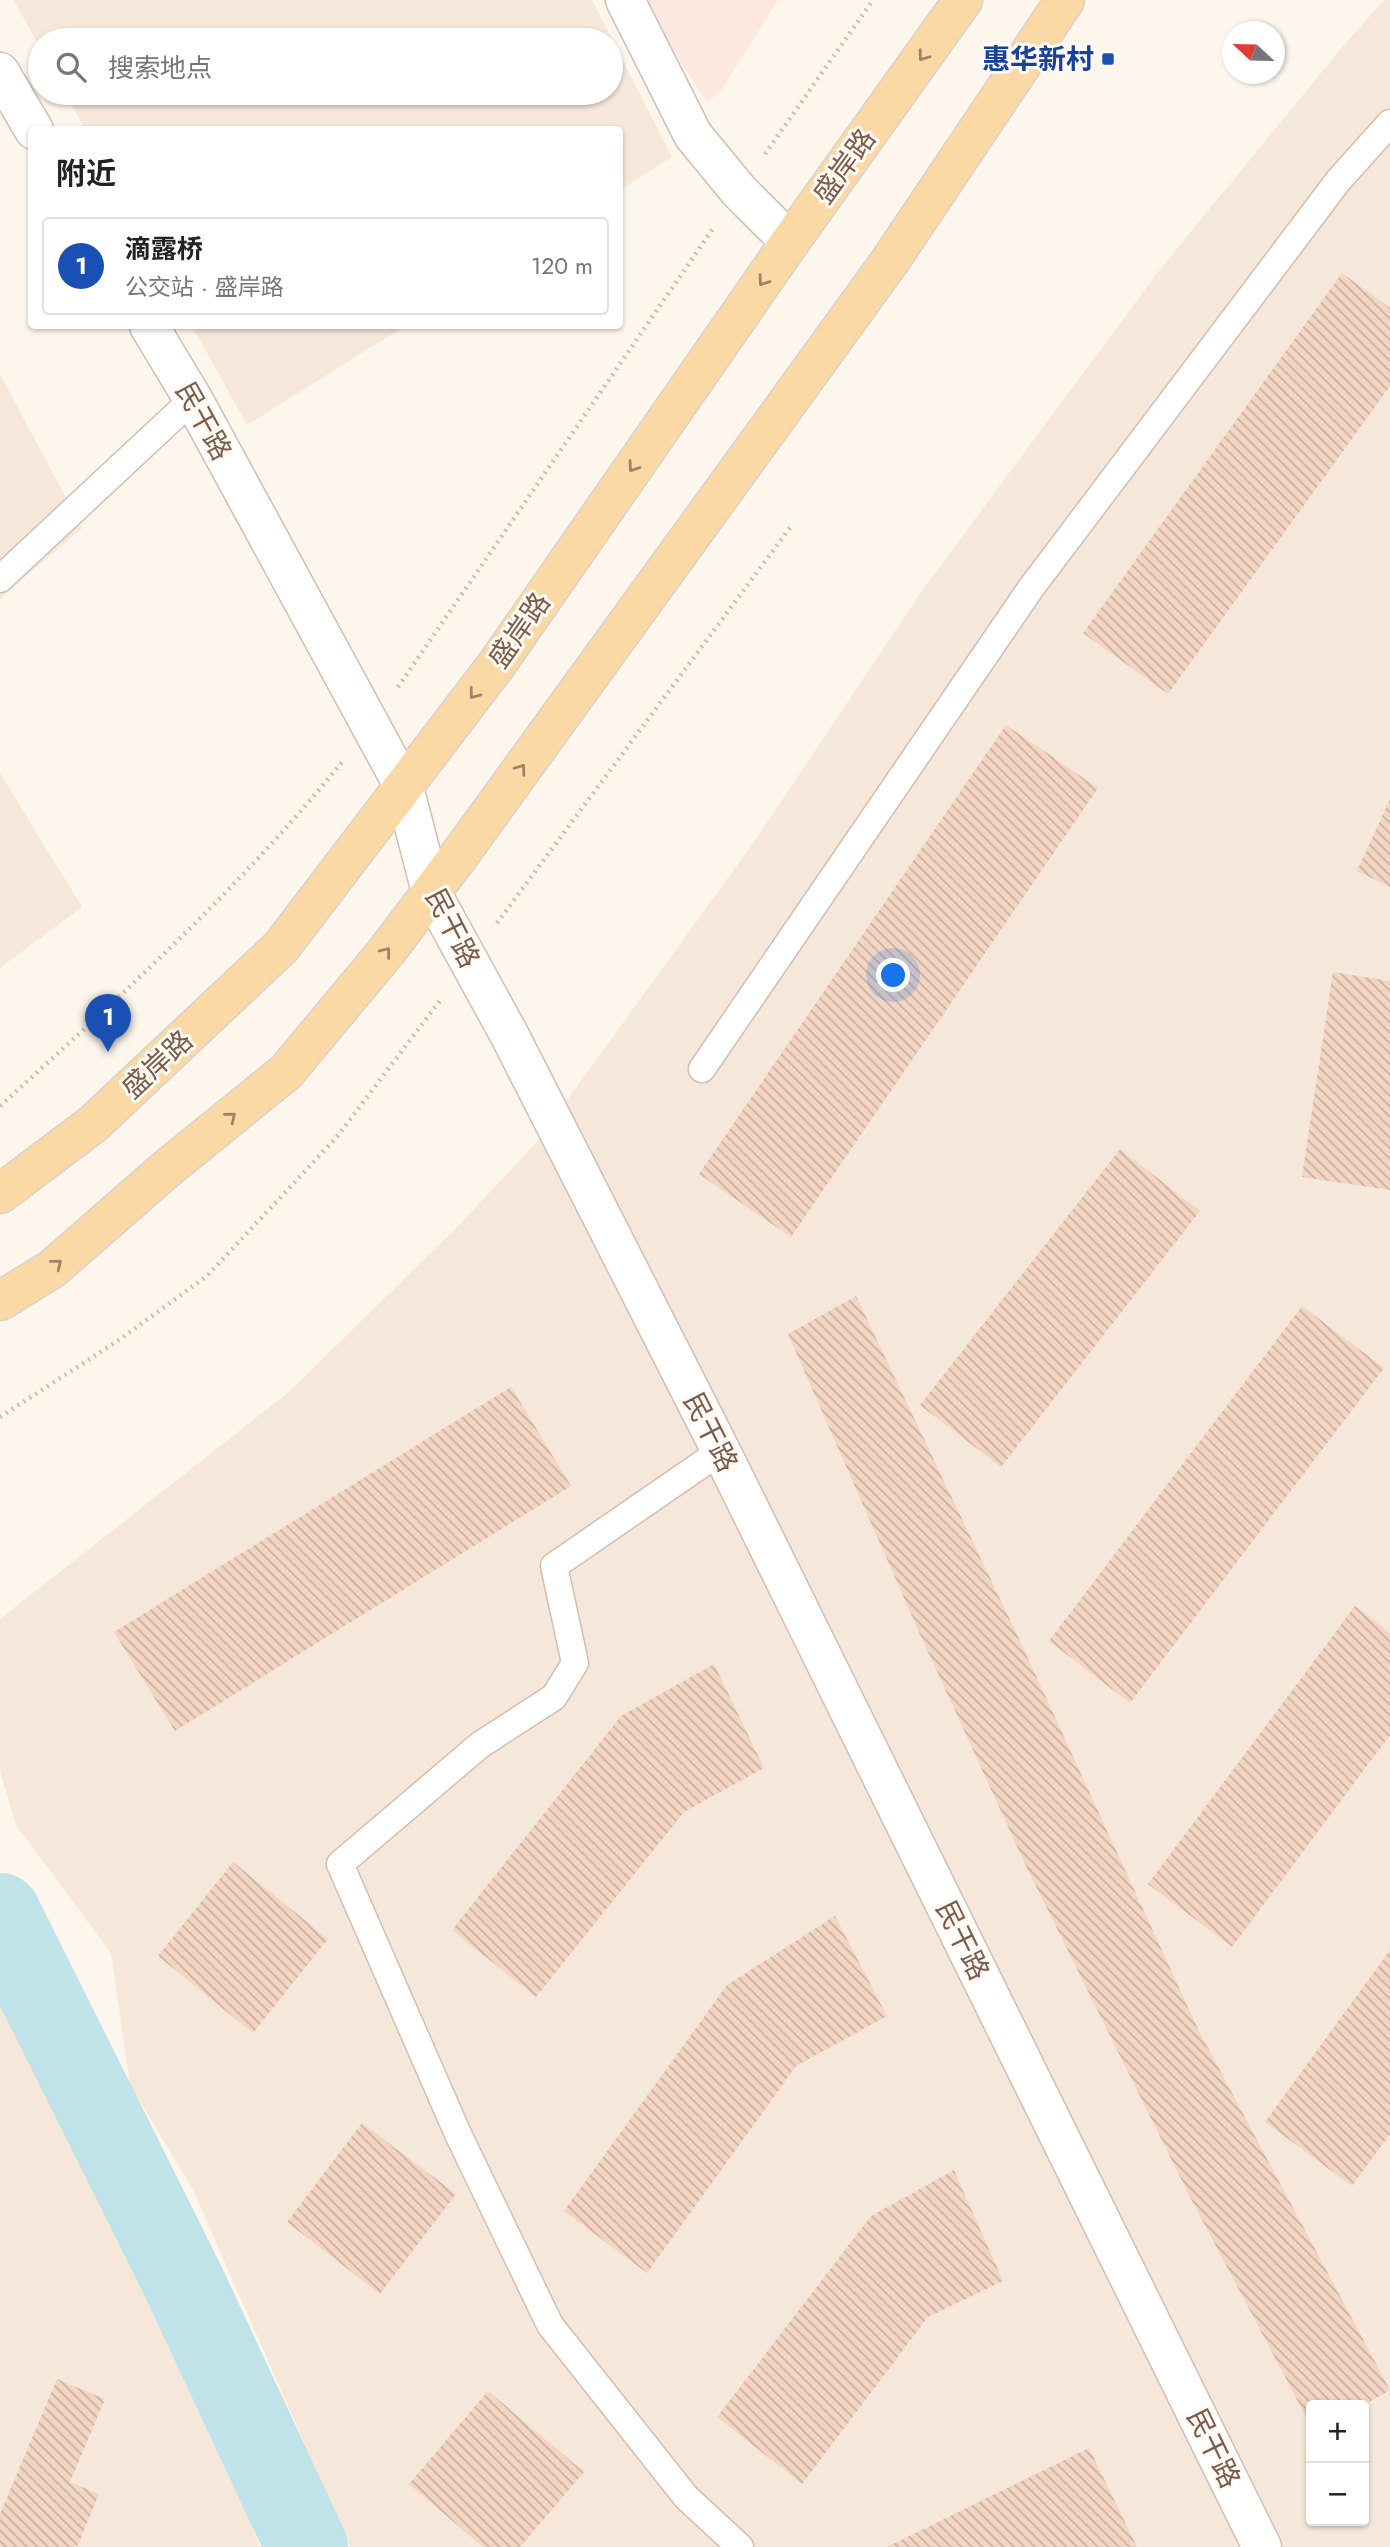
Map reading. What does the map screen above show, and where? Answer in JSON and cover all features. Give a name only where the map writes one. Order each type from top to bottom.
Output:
[{"type":"main road","name":"盛岸路","points":[[0,1194],[93,1124],[281,947],[496,664],[790,242],[963,0]]},
{"type":"main road","points":[[0,1301],[52,1269],[170,1166],[286,1072],[386,952],[890,261],[1065,0]]},
{"type":"street","points":[[625,0],[693,135],[739,191],[790,242]]},
{"type":"street","points":[[0,72],[32,126]]},
{"type":"street","name":"民干路","points":[[151,329],[193,399],[404,787],[431,892],[510,1036],[721,1451],[1262,2547]]},
{"type":"lane","points":[[702,1069],[1031,588],[1338,181],[1390,123]]},
{"type":"lane","points":[[0,579],[193,399]]},
{"type":"lane","points":[[721,1451],[554,1566],[575,1663],[554,1697],[480,1745],[341,1864],[458,2134],[550,2325],[687,2497],[740,2547]]},
{"type":"path","points":[[0,1106],[237,882],[317,793],[371,726],[873,0]]},
{"type":"path","points":[[0,1417],[119,1340],[207,1276],[336,1138],[792,526]]},
{"type":"shaded area","points":[[14,0],[592,0],[606,28],[29,28]]},
{"type":"shaded area","points":[[642,0],[778,0],[722,89],[707,103]]},
{"type":"shaded area","points":[[1384,0],[1390,0],[1390,2547],[350,2547],[193,2190],[130,2085],[111,1953],[16,1825],[0,1771],[0,1619],[290,1391],[460,1224],[536,1143],[754,842],[924,588],[1161,268],[1344,45]]},
{"type":"shaded area","points":[[623,61],[672,157],[623,188],[623,126],[83,126],[72,105],[623,105]]},
{"type":"shaded area","points":[[194,329],[400,329],[247,425]]},
{"type":"shaded area","points":[[0,374],[82,528],[0,599]]},
{"type":"shaded area","points":[[0,773],[82,907],[0,968]]},
{"type":"shaded area","points":[[0,1993],[178,2336],[260,2547],[0,2547]]},
{"type":"building","points":[[1342,273],[1390,308],[1390,386],[1168,694],[1083,633]]},
{"type":"building","points":[[1006,725],[1098,788],[791,1237],[699,1174]]},
{"type":"building","points":[[1390,799],[1390,887],[1357,871]]},
{"type":"building","points":[[1333,972],[1390,981],[1390,1190],[1302,1177]]},
{"type":"building","points":[[1120,1149],[1200,1211],[1001,1467],[920,1405]]},
{"type":"building","points":[[856,1296],[1020,1641],[1198,2029],[1390,2390],[1369,2402],[1369,2400],[1306,2400],[1306,2417],[1190,2197],[1026,1866],[918,1630],[788,1334]]},
{"type":"building","points":[[1302,1306],[1384,1368],[1130,1703],[1049,1641]]},
{"type":"building","points":[[511,1387],[571,1486],[175,1731],[114,1632]]},
{"type":"building","points":[[1355,1606],[1390,1633],[1390,1735],[1232,1947],[1148,1884]]},
{"type":"building","points":[[714,1664],[764,1768],[684,1812],[536,1997],[452,1930],[621,1716]]},
{"type":"building","points":[[233,1862],[328,1939],[253,2033],[158,1956]]},
{"type":"building","points":[[835,1916],[887,2016],[796,2066],[647,2273],[564,2211],[727,1985]]},
{"type":"building","points":[[1390,1950],[1390,2134],[1352,2186],[1265,2122]]},
{"type":"building","points":[[362,2123],[456,2194],[380,2294],[287,2222]]},
{"type":"building","points":[[954,2170],[1003,2281],[928,2317],[802,2484],[717,2417],[871,2216]]},
{"type":"building","points":[[57,2379],[105,2399],[70,2482],[99,2494],[77,2547],[0,2547],[0,2514]]},
{"type":"building","points":[[488,2391],[584,2472],[520,2547],[483,2547],[409,2484]]},
{"type":"building","points":[[1089,2448],[1137,2547],[887,2547]]},
{"type":"waterway","points":[[0,1914],[183,2281],[307,2547]]},
{"type":"place","name":"惠华新村","points":[[1108,59]]},
{"type":"place","name":"滴露桥","points":[[108,1052]]}]
